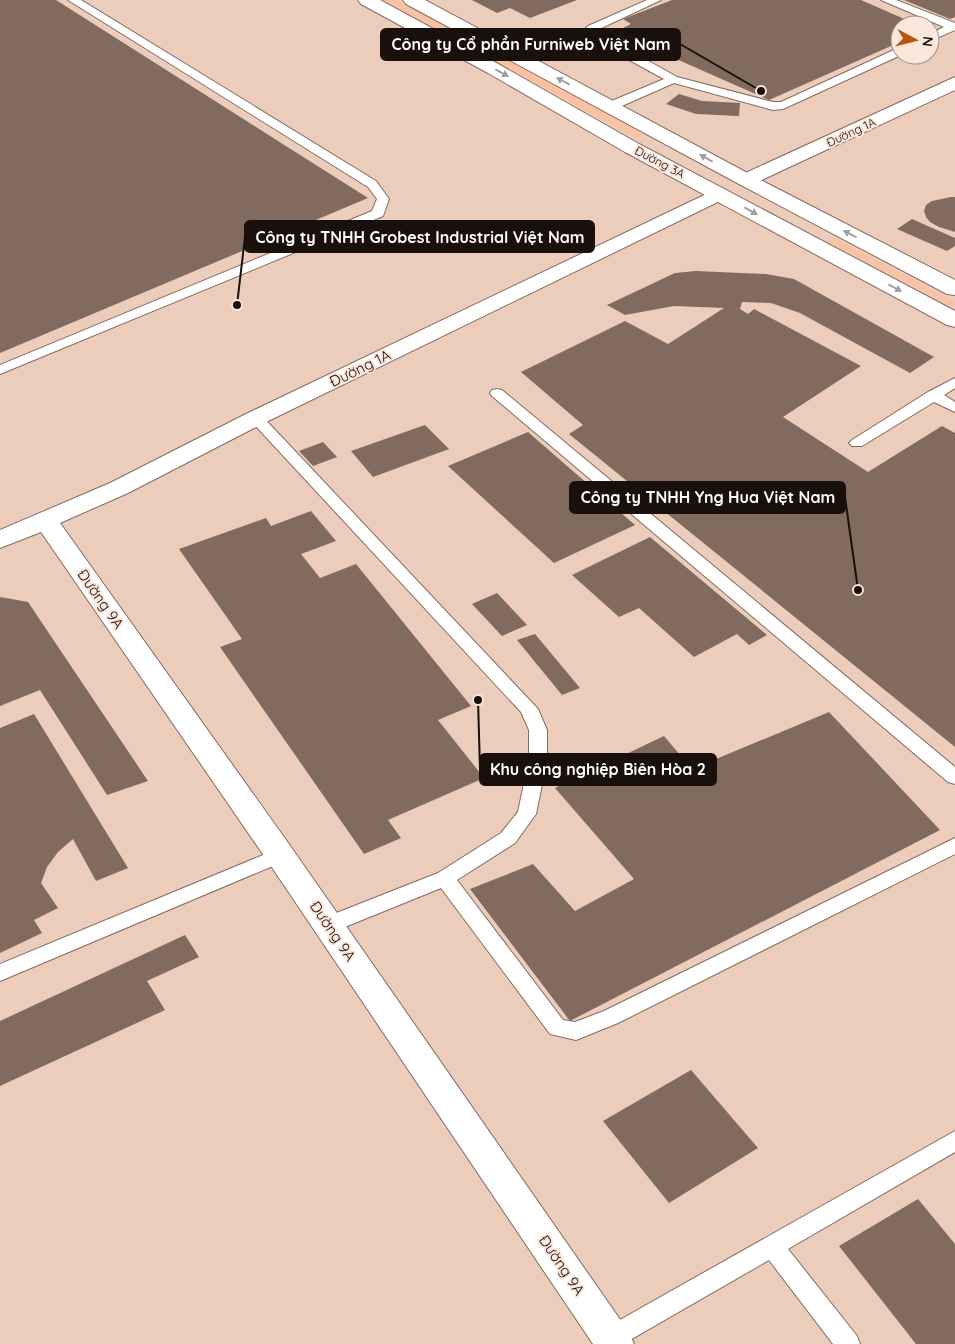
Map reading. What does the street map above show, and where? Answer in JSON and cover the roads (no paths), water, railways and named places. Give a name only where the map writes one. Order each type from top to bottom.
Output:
[{"type":"street","name":"Đường 3A","points":[[367,0],[508,77],[632,148],[955,320]]},
{"type":"street","name":"Đường 3A","points":[[412,0],[746,180],[952,284]]},
{"type":"street","name":"Đường 1A","points":[[0,540],[119,488],[256,418],[746,180],[955,83]]},
{"type":"street","name":"Đường 9A","points":[[46,521],[280,855],[613,1341]]},
{"type":"lane","points":[[0,370],[378,213],[383,199],[372,184],[73,0]]},
{"type":"lane","points":[[656,0],[592,28],[590,31],[593,36],[673,79],[718,93],[773,106],[783,105],[890,56]]},
{"type":"lane","points":[[886,0],[954,27]]},
{"type":"lane","points":[[940,33],[954,27]]},
{"type":"lane","points":[[611,106],[673,79]]},
{"type":"lane","points":[[857,443],[955,382]]},
{"type":"lane","points":[[497,393],[955,777]]},
{"type":"lane","points":[[933,395],[955,408]]},
{"type":"lane","points":[[256,418],[529,709],[538,730],[538,758],[528,814],[508,838],[445,878],[328,925]]},
{"type":"lane","points":[[445,878],[557,1028],[576,1031],[611,1017],[955,846]]},
{"type":"lane","points":[[0,973],[280,855]]},
{"type":"lane","points":[[613,1341],[772,1246],[955,1141]]},
{"type":"lane","points":[[772,1246],[848,1344]]},
{"type":"place","name":"Công ty Cổ phần Furniweb Việt Nam","points":[[761,91]]},
{"type":"place","name":"Công ty TNHH Grobest Industrial Việt Nam","points":[[237,305]]},
{"type":"place","name":"Công ty TNHH Yng Hua Việt Nam","points":[[858,590]]},
{"type":"place","name":"Khu công nghiệp Biên Hòa 2","points":[[478,700]]}]
